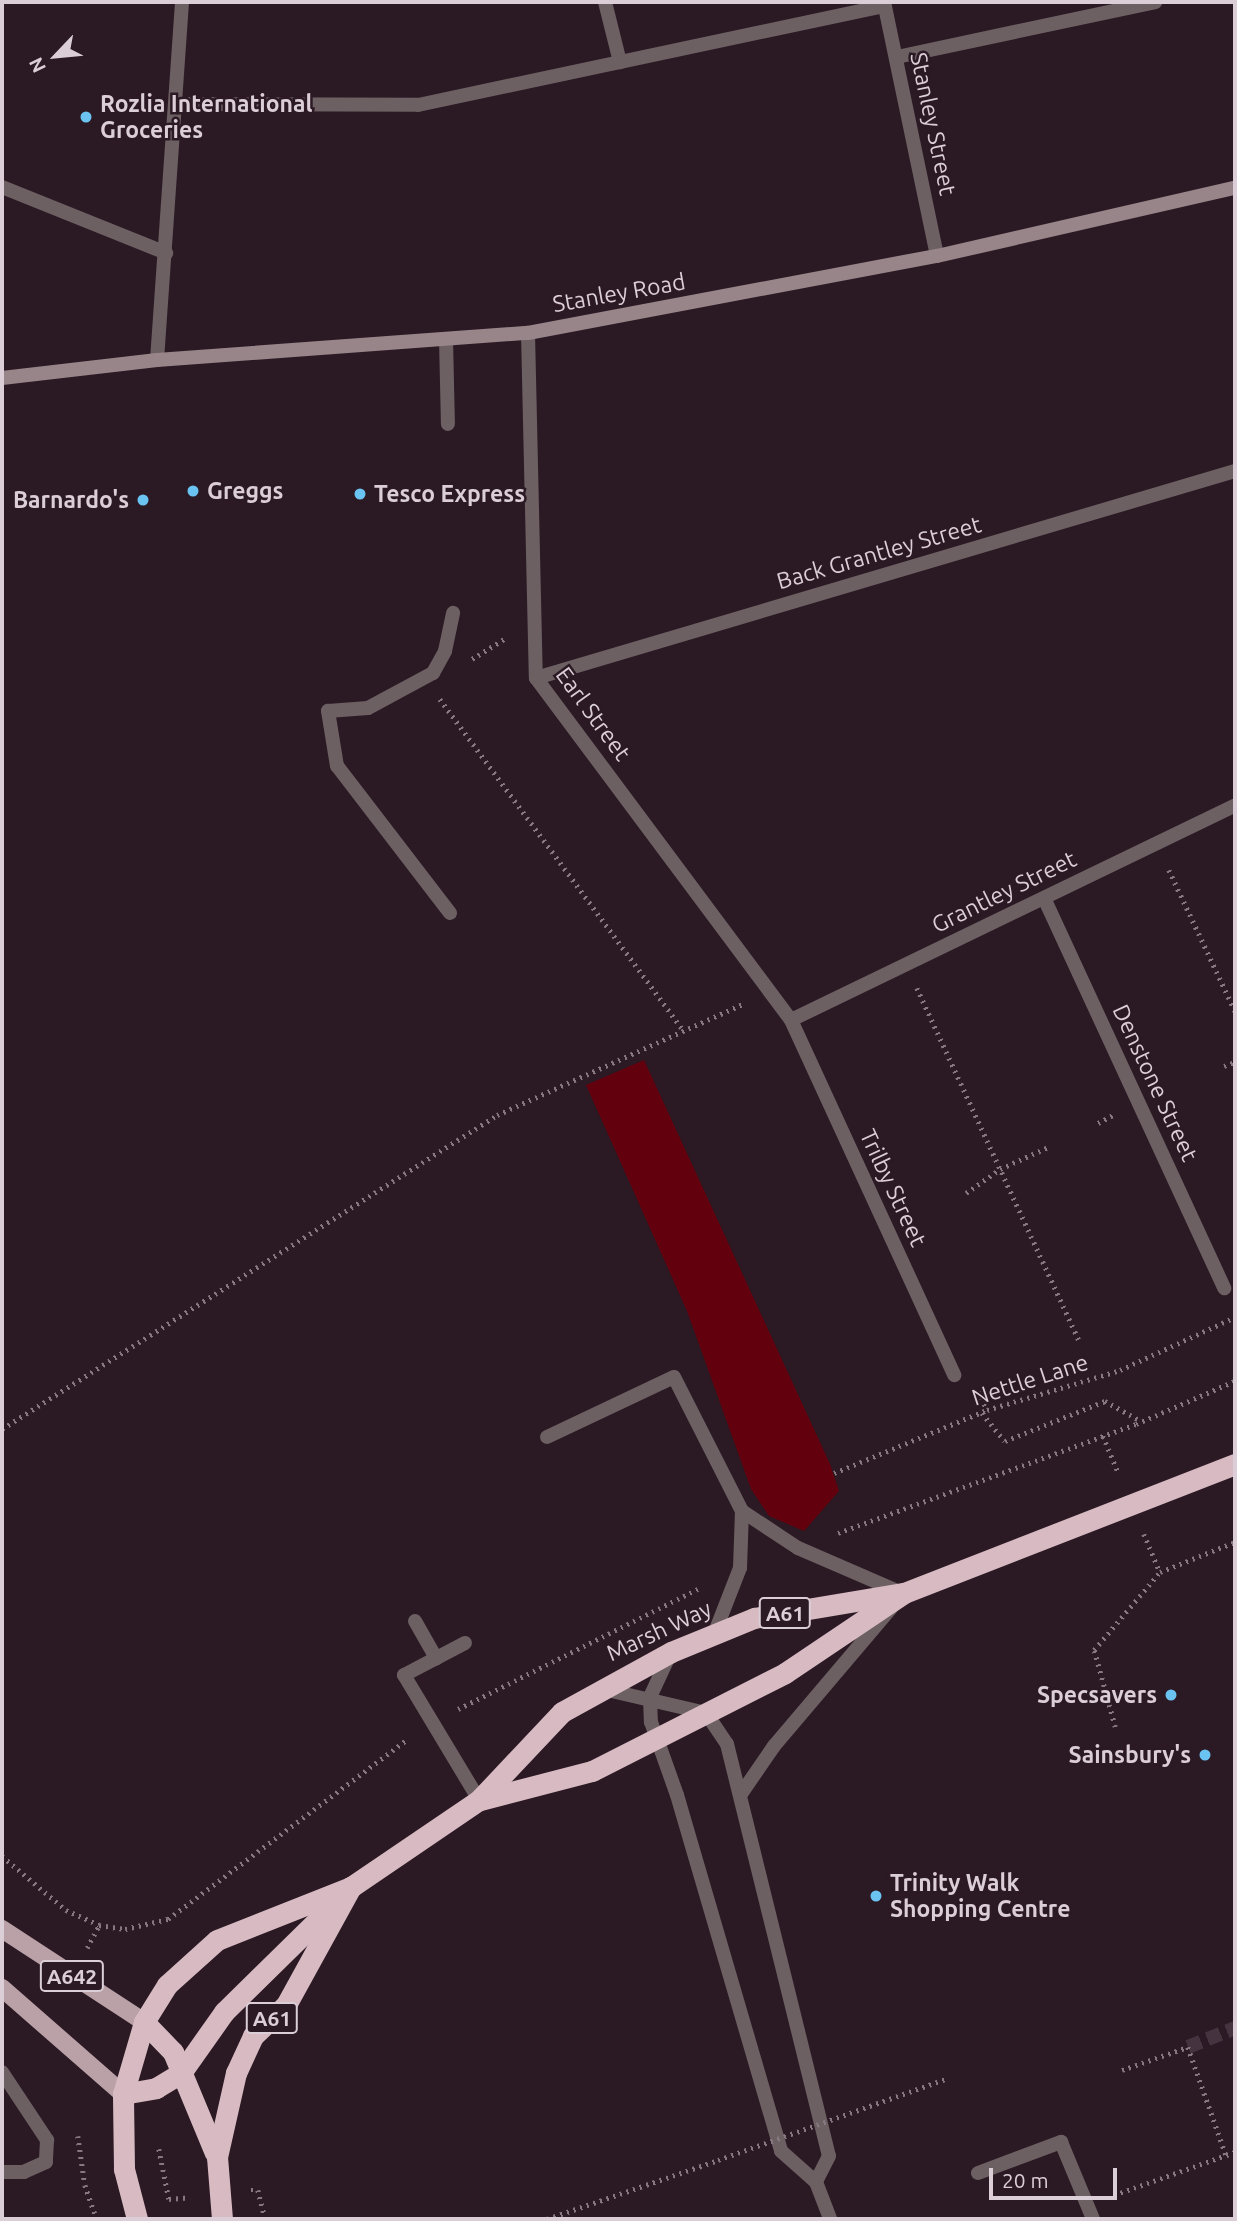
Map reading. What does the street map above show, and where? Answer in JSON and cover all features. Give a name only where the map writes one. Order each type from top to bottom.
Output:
[{"type":"highway","name":"Marsh Way","points":[[479,1800],[592,1771],[785,1673],[904,1594],[1235,1464]]},
{"type":"highway","name":"Marsh Way","points":[[144,2022],[167,1985],[217,1940],[351,1887],[479,1800],[562,1712],[600,1689],[671,1652],[754,1618],[904,1594]]},
{"type":"highway","name":"Marsh Way","points":[[217,2157],[225,2109],[253,2036],[286,2005],[351,1887]]},
{"type":"highway","points":[[123,2094],[156,2088],[181,2073],[224,2012],[351,1887]]},
{"type":"highway","points":[[144,2022],[173,2052],[217,2157]]},
{"type":"highway","name":"A61","points":[[137,2219],[124,2169],[123,2094],[144,2022]]},
{"type":"highway","name":"A61","points":[[217,2157],[222,2219]]},
{"type":"main road","name":"A642","points":[[2,1929],[144,2022]]},
{"type":"main road","name":"A642","points":[[2,1988],[123,2094]]},
{"type":"street","points":[[157,360],[177,104],[182,2]]},
{"type":"street","points":[[605,2],[620,62]]},
{"type":"street","points":[[897,57],[1155,2]]},
{"type":"street","points":[[177,104],[418,105],[884,4]]},
{"type":"street","name":"Stanley Street","points":[[884,4],[937,256]]},
{"type":"street","points":[[2,187],[166,253]]},
{"type":"street","name":"Stanley Road","points":[[2,378],[157,360],[527,333],[937,256],[1235,188]]},
{"type":"street","name":"Earl Street","points":[[527,333],[536,678],[791,1020]]},
{"type":"street","points":[[446,339],[448,424]]},
{"type":"street","name":"Back Grantley Street","points":[[536,678],[1235,471]]},
{"type":"street","points":[[450,914],[337,766],[328,711],[368,708],[433,673],[445,651],[453,613]]},
{"type":"street","name":"Grantley Street","points":[[791,1020],[1235,805]]},
{"type":"street","name":"Denstone Street","points":[[1044,898],[1224,1288]]},
{"type":"street","name":"Trilby Street","points":[[791,1020],[954,1375]]},
{"type":"street","points":[[547,1437],[674,1377],[742,1511],[740,1568],[715,1632]]},
{"type":"street","points":[[741,1794],[774,1746],[904,1594],[798,1548],[742,1511]]},
{"type":"street","points":[[415,1621],[436,1658]]},
{"type":"street","points":[[465,1643],[404,1675],[479,1800]]},
{"type":"street","points":[[671,1652],[650,1697],[657,1740],[781,2151],[816,2182],[830,2219]]},
{"type":"street","points":[[600,1689],[650,1697],[706,1713],[727,1744],[829,2156],[816,2182]]},
{"type":"street","points":[[2,2072],[42,2129],[48,2151],[39,2168],[24,2172],[2,2172]]},
{"type":"street","points":[[978,2173],[1061,2142],[1090,2212]]},
{"type":"path","points":[[464,663],[535,620]]},
{"type":"path","points":[[437,696],[682,1028]]},
{"type":"path","points":[[1157,844],[1235,1012]]},
{"type":"path","points":[[905,965],[1079,1341]]},
{"type":"path","points":[[2,1429],[497,1115],[682,1028],[772,992]]},
{"type":"path","points":[[1224,1066],[1235,1062]]},
{"type":"path","points":[[966,1193],[1000,1169],[1048,1147]]},
{"type":"path","name":"Nettle Lane","points":[[834,1473],[982,1412],[1120,1370],[1235,1317]]},
{"type":"path","points":[[982,1412],[1005,1441],[1105,1401],[1142,1422]]},
{"type":"path","points":[[1115,1727],[1094,1650],[1160,1572],[1235,1542]]},
{"type":"path","points":[[2,1856],[66,1910],[99,1925]]},
{"type":"path","points":[[1122,2070],[1188,2047],[1226,2155]]},
{"type":"path","points":[[547,2219],[945,2079]]},
{"type":"path","points":[[1090,2212],[1235,2152]]},
{"type":"shaded area","points":[[644,1060],[830,1464],[839,1491],[804,1531],[769,1516],[751,1489],[687,1311],[586,1085]]},
{"type":"tunnel","points":[[1188,2047],[1235,2028]]},
{"type":"place","name":"Rozlia International Groceries","points":[[86,117]]},
{"type":"place","name":"Greggs","points":[[193,491]]},
{"type":"place","name":"Tesco Express","points":[[360,494]]},
{"type":"place","name":"Barnardo's","points":[[143,500]]},
{"type":"place","name":"Specsavers","points":[[1171,1695]]},
{"type":"place","name":"Sainsbury's","points":[[1205,1755]]},
{"type":"place","name":"Trinity Walk Shopping Centre","points":[[876,1896]]}]
